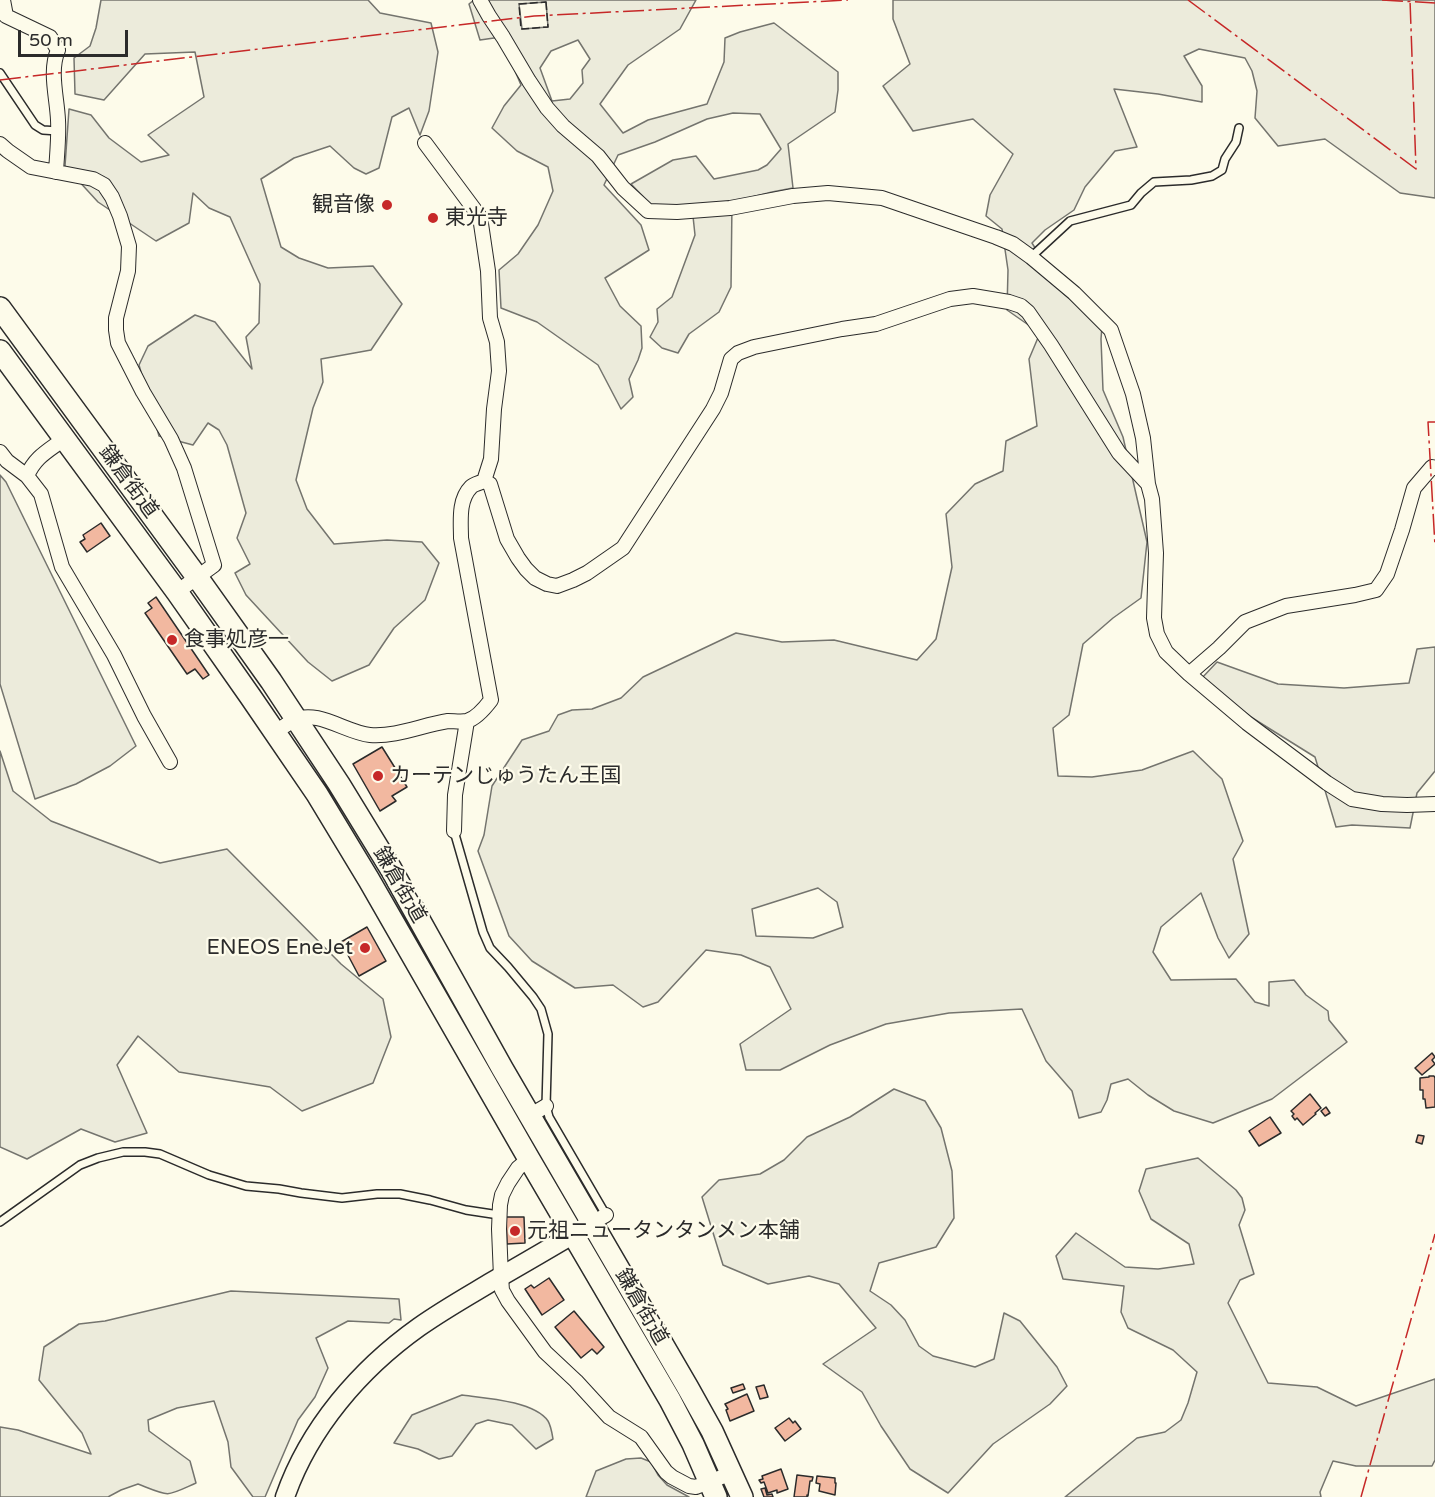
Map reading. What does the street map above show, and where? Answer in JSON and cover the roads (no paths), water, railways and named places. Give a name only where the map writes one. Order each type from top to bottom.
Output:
[{"type":"main road","name":"鎌倉街道","points":[[0,308],[197,577],[297,718],[339,784],[538,1111],[599,1219],[712,1431],[742,1497]]},
{"type":"main road","name":"鎌倉街道","points":[[0,351],[177,592],[317,794],[669,1400],[693,1444],[713,1490]]},
{"type":"street","points":[[3,0],[6,16],[50,37],[58,50],[54,59],[58,131],[56,172]]},
{"type":"street","points":[[480,0],[547,108],[563,126],[598,156],[623,188],[648,211],[677,212],[729,208],[793,196],[828,193],[882,198],[1013,244],[1074,293],[1111,330],[1133,394],[1143,438],[1152,499],[1156,553],[1153,602],[1155,626],[1166,652],[1247,723],[1352,799],[1382,804],[1435,804]]},
{"type":"street","points":[[425,143],[480,217],[488,271],[490,318],[497,342],[499,371],[491,459],[484,481]]},
{"type":"street","points":[[0,144],[31,167],[93,178],[104,185],[112,196],[120,216],[129,246],[128,271],[116,318],[118,343],[171,439],[184,468],[214,565],[177,592]]},
{"type":"street","points":[[275,732],[297,718],[311,717],[368,735],[390,734],[449,721],[467,721],[482,711],[491,700],[461,538],[460,512],[464,497],[471,486],[484,481],[490,484],[507,539],[526,569],[535,578],[557,586],[573,580],[623,548],[713,409],[721,393],[731,359],[754,347],[876,324],[950,299],[973,296],[1022,306],[1051,345],[1119,453],[1148,484]]},
{"type":"street","points":[[27,476],[31,466],[64,439]]},
{"type":"street","points":[[0,452],[7,461],[27,476],[41,494],[62,567],[114,655],[170,762]]},
{"type":"street","points":[[1190,674],[1245,622],[1286,606],[1377,590],[1387,574],[1414,488],[1432,467],[1435,468]]},
{"type":"street","points":[[454,831],[455,795],[467,721]]},
{"type":"street","points":[[529,1159],[518,1168],[508,1183],[502,1195],[499,1215],[502,1290],[508,1301],[545,1352],[609,1417],[641,1437],[666,1472],[688,1486],[713,1490],[732,1473]]},
{"type":"street","points":[[285,1497],[317,1431],[357,1380],[385,1354],[420,1326],[599,1219]]},
{"type":"lane","points":[[0,74],[35,125],[43,130],[58,131]]},
{"type":"lane","points":[[1031,257],[1070,221],[1131,205],[1154,182],[1191,180],[1212,176],[1221,170],[1236,142],[1239,128]]},
{"type":"lane","points":[[454,831],[483,932],[490,948],[541,1009],[548,1034],[538,1111]]},
{"type":"lane","points":[[0,1222],[80,1166],[98,1158],[123,1152],[160,1154],[209,1175],[246,1186],[333,1197],[400,1194],[466,1210],[499,1215]]},
{"type":"place","name":"観音像","points":[[387,205]]},
{"type":"place","name":"東光寺","points":[[433,218]]},
{"type":"place","name":"食事処彦一","points":[[172,640]]},
{"type":"place","name":"カーテンじゅうたん王国","points":[[378,776]]},
{"type":"place","name":"ENEOS EneJet","points":[[365,948]]},
{"type":"place","name":"元祖ニュータンタンメン本舗","points":[[515,1231]]}]
